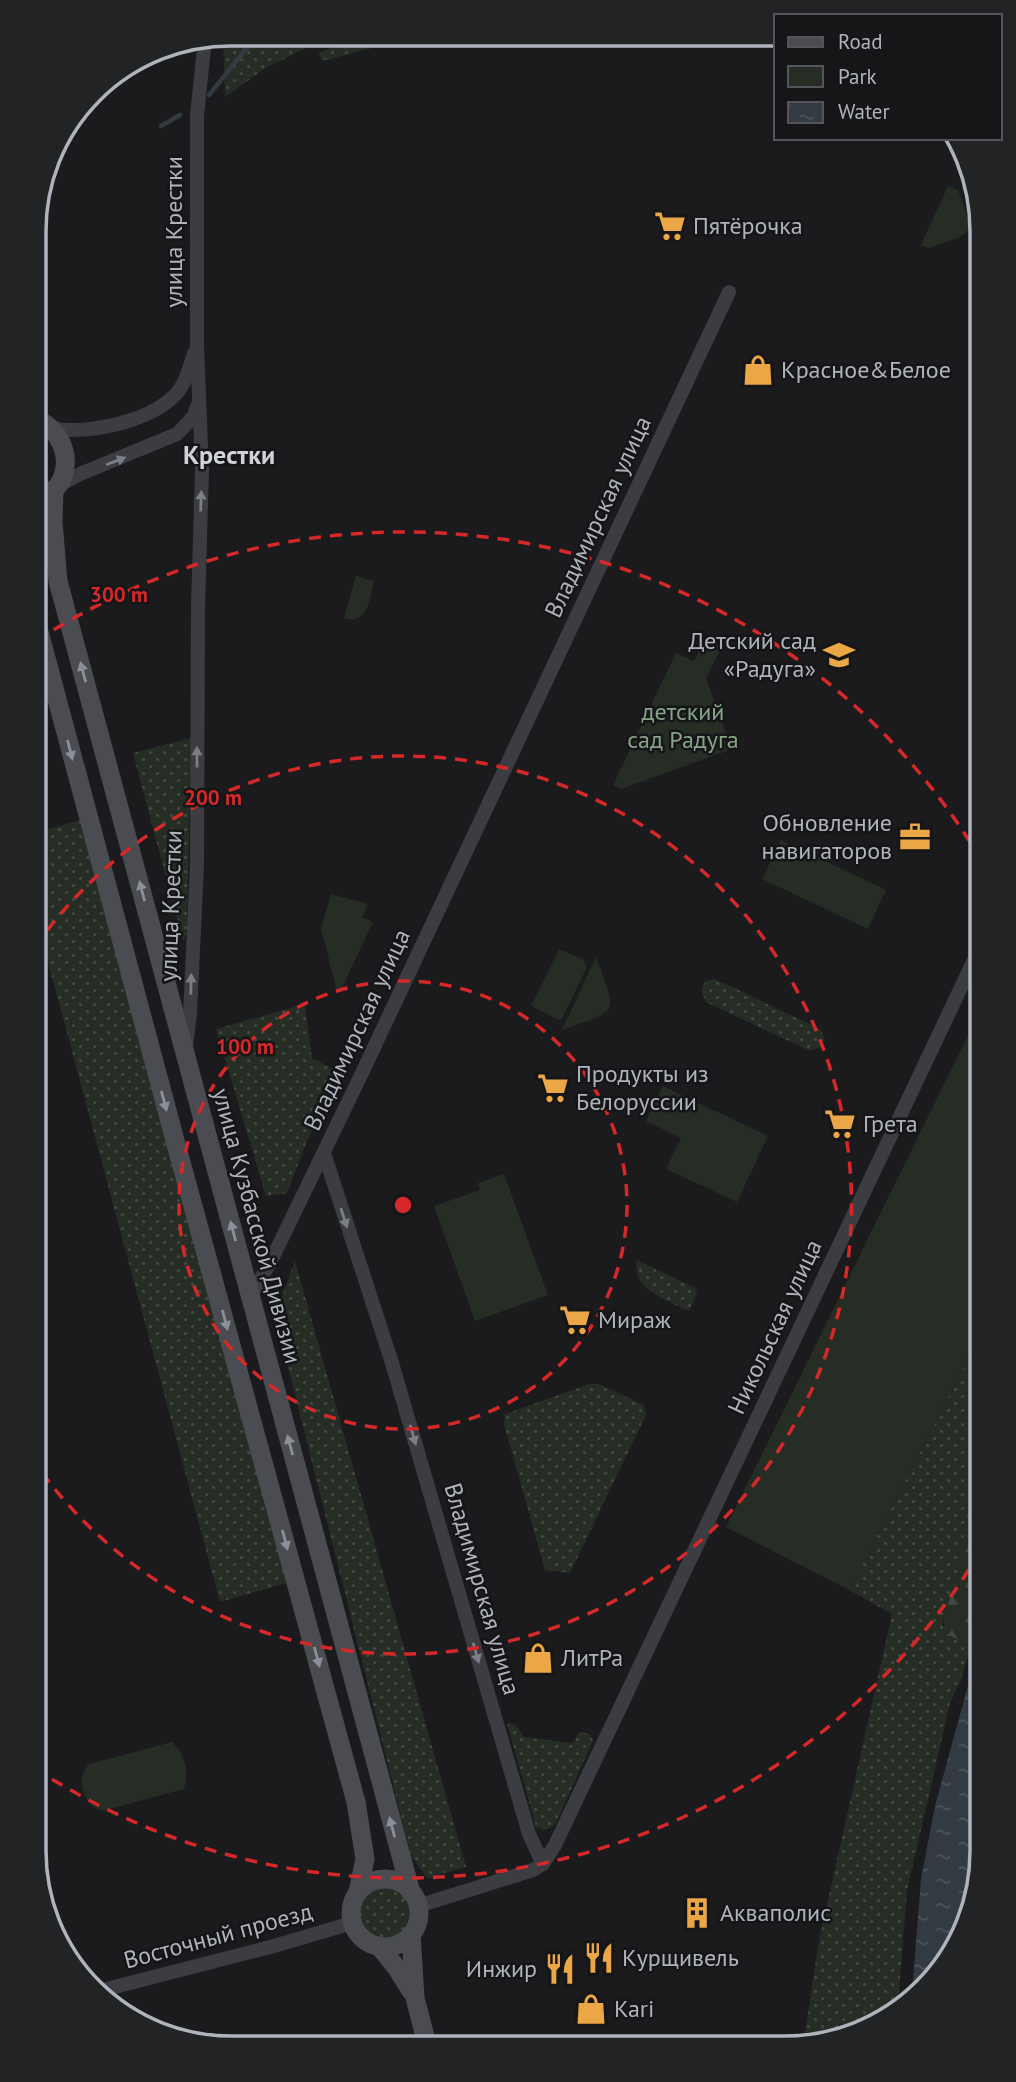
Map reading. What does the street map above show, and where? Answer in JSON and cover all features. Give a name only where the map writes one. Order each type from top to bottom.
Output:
[{"type":"street","name":"улица Крестки","points":[[185,1052],[190,1014],[197,866],[202,470],[196,422],[200,400],[197,345],[197,116],[204,47]]},
{"type":"street","name":"Владимирская улица","points":[[543,1864],[529,1834],[392,1363],[324,1153],[729,292]]},
{"type":"street","points":[[46,424],[61,430],[119,425],[167,402],[179,391],[197,345]]},
{"type":"street","points":[[46,493],[80,474],[128,456],[177,434],[196,422],[182,407],[167,402]]},
{"type":"street","name":"улица Кузбасской Дивизии","points":[[46,426],[63,443],[66,457],[63,474],[54,489],[53,523],[58,581],[415,1899],[419,1916],[411,1934],[415,1998],[425,2036]]},
{"type":"street","points":[[46,658],[356,1802],[365,1859],[351,1912],[352,1923]]},
{"type":"street","name":"Никольская улица","points":[[543,1864],[564,1827],[970,968]]},
{"type":"street","points":[[250,1297],[271,1261],[324,1153]]},
{"type":"street","points":[[358,1892],[376,1880],[387,1879],[397,1881],[415,1899],[522,1875],[543,1864]]},
{"type":"street","name":"улица Кузбасской Дивизии","points":[[352,1923],[364,1940],[379,1946],[415,1998]]},
{"type":"street","name":"Восточный проезд","points":[[108,1989],[352,1923]]},
{"type":"street","points":[[379,1946],[395,1945],[411,1934]]},
{"type":"green space","points":[[223,46],[311,46],[267,67],[225,97]]},
{"type":"green space","points":[[334,46],[383,46],[322,61],[319,53]]},
{"type":"green space","points":[[948,186],[958,190],[969,225],[967,231],[956,239],[929,248],[921,245]]},
{"type":"green space","points":[[356,576],[374,581],[369,603],[359,618],[344,618]]},
{"type":"green space","name":"детский сад Радуга","points":[[706,638],[722,646],[706,678],[732,749],[621,789],[613,785],[676,653],[694,661]]},
{"type":"green space","points":[[191,738],[187,933],[183,941],[133,753]]},
{"type":"green space","points":[[90,817],[287,1583],[220,1602],[46,955],[46,830]]},
{"type":"green space","points":[[781,840],[886,890],[868,929],[762,879]]},
{"type":"green space","points":[[331,894],[368,904],[362,917],[373,922],[341,990],[336,988],[321,928]]},
{"type":"green space","points":[[559,949],[584,960],[587,967],[562,1019],[559,1020],[531,1006]]},
{"type":"green space","points":[[596,957],[608,990],[609,1008],[595,1018],[562,1030]]},
{"type":"green space","points":[[715,979],[820,1029],[825,1039],[822,1047],[810,1051],[706,1002],[701,991],[705,981]]},
{"type":"green space","points":[[305,1004],[312,1058],[339,1072],[307,1141],[287,1193],[266,1196],[216,1029]]},
{"type":"green space","points":[[970,1031],[968,1359],[849,1590],[726,1527]]},
{"type":"green space","points":[[663,1086],[768,1136],[737,1202],[666,1169],[681,1138],[646,1121]]},
{"type":"green space","points":[[504,1174],[548,1295],[475,1321],[434,1206],[480,1190],[478,1183]]},
{"type":"green space","points":[[637,1260],[695,1288],[697,1294],[689,1311],[653,1293],[645,1286],[636,1270]]},
{"type":"green space","points":[[295,1261],[466,1867],[427,1878],[411,1856],[275,1315]]},
{"type":"green space","points":[[970,1354],[970,1503],[956,1582],[943,1618],[943,1626],[970,1639],[970,1658],[968,1657],[950,1703],[907,1891],[898,1998],[878,2012],[845,2027],[805,2035],[819,1940],[892,1614],[849,1590]]},
{"type":"green space","points":[[589,1384],[599,1384],[644,1405],[646,1415],[570,1573],[545,1570],[504,1424],[505,1414]]},
{"type":"green space","points":[[969,1505],[970,1641],[966,1644],[946,1633],[943,1618],[956,1582]]},
{"type":"green space","points":[[507,1723],[515,1724],[524,1737],[573,1743],[579,1732],[590,1734],[593,1741],[555,1825],[545,1830],[536,1827]]},
{"type":"green space","points":[[172,1742],[185,1764],[184,1789],[102,1811],[95,1808],[85,1797],[82,1777],[89,1764]]},
{"type":"green space","points":[[384,1888],[402,1895],[409,1913],[402,1931],[384,1938],[366,1931],[359,1913],[366,1895]]},
{"type":"water","points":[[970,1678],[969,1876],[964,1899],[946,1944],[913,1985],[921,1879],[935,1806]]},
{"type":"waterway","points":[[209,95],[248,46]]},
{"type":"waterway","points":[[161,126],[180,115]]},
{"type":"place","name":"Пятёрочка","points":[[670,226]]},
{"type":"place","name":"Красное&Белое","points":[[758,370]]},
{"type":"place","name":"Детский сад «Радуга»","points":[[839,655]]},
{"type":"place","name":"Обновление навигаторов","points":[[915,837]]},
{"type":"place","name":"Продукты из Белоруссии","points":[[553,1088]]},
{"type":"place","name":"Грета","points":[[840,1124]]},
{"type":"place","name":"Мираж","points":[[575,1320]]},
{"type":"place","name":"ЛитРа","points":[[538,1658]]},
{"type":"place","name":"Акваполис","points":[[697,1913]]},
{"type":"place","name":"Курщивель","points":[[599,1958]]},
{"type":"place","name":"Инжир","points":[[560,1969]]},
{"type":"place","name":"Kari","points":[[591,2009]]},
{"type":"district","name":"Крестки","points":[[229,455]]}]
